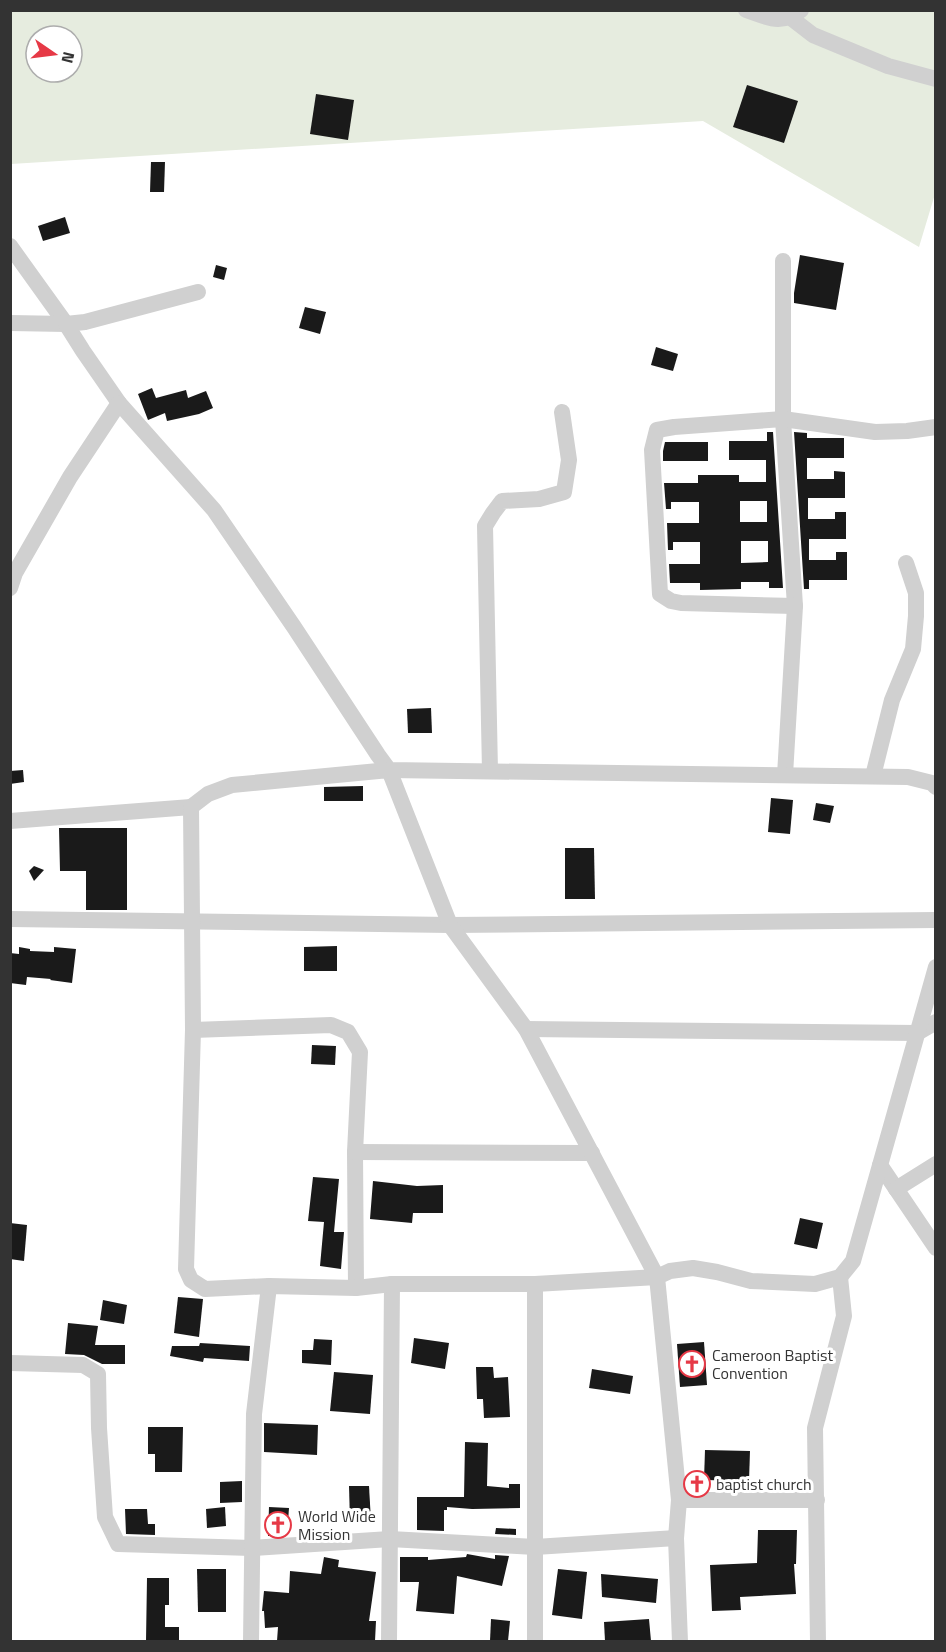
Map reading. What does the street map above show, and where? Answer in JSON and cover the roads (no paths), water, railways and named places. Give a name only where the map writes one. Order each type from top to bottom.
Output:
[{"type":"street","points":[[746,10],[777,20],[796,14],[813,35],[888,66],[936,79]]},
{"type":"street","points":[[10,246],[119,403],[214,510],[389,770],[450,925],[526,1029],[657,1277],[679,1500],[676,1538],[680,1641]]},
{"type":"street","points":[[783,261],[783,419],[795,606],[785,775]]},
{"type":"street","points":[[10,323],[85,322],[198,292]]},
{"type":"street","points":[[10,588],[15,573],[70,477],[119,403]]},
{"type":"street","points":[[490,771],[485,526],[502,501],[539,499],[564,492],[569,460],[562,412]]},
{"type":"street","points":[[795,606],[681,603],[671,601],[660,594],[652,450],[657,430],[783,419],[875,432],[936,427]]},
{"type":"street","points":[[873,776],[892,700],[913,649],[916,593],[906,563]]},
{"type":"street","points":[[10,821],[190,807],[208,794],[232,785],[389,770],[873,776],[908,777],[934,783]]},
{"type":"street","points":[[190,807],[193,1030],[186,1269],[191,1280],[205,1288],[269,1286],[356,1288],[392,1284],[535,1284],[657,1277],[670,1271],[693,1268],[751,1281],[815,1284],[840,1277],[853,1261],[936,967]]},
{"type":"street","points":[[10,919],[450,925],[936,920]]},
{"type":"street","points":[[526,1029],[917,1033],[936,1022]]},
{"type":"street","points":[[193,1030],[330,1025],[348,1032],[360,1052],[355,1152],[356,1288]]},
{"type":"street","points":[[355,1152],[592,1153]]},
{"type":"street","points":[[896,1189],[936,1164]]},
{"type":"street","points":[[880,1165],[936,1248]]},
{"type":"street","points":[[818,1641],[815,1428],[844,1317],[840,1277]]},
{"type":"street","points":[[389,1641],[392,1284]]},
{"type":"street","points":[[535,1284],[535,1641]]},
{"type":"street","points":[[251,1641],[254,1414],[269,1286]]},
{"type":"street","points":[[10,1364],[83,1365],[98,1374],[105,1517],[118,1544],[252,1548],[390,1539],[535,1547],[676,1538]]},
{"type":"street","points":[[679,1500],[817,1500]]},
{"type":"place","name":"Cameroon Baptist Convention","points":[[692,1364]]},
{"type":"place","name":"baptist church","points":[[697,1484]]},
{"type":"place","name":"World Wide Mission","points":[[278,1525]]}]
